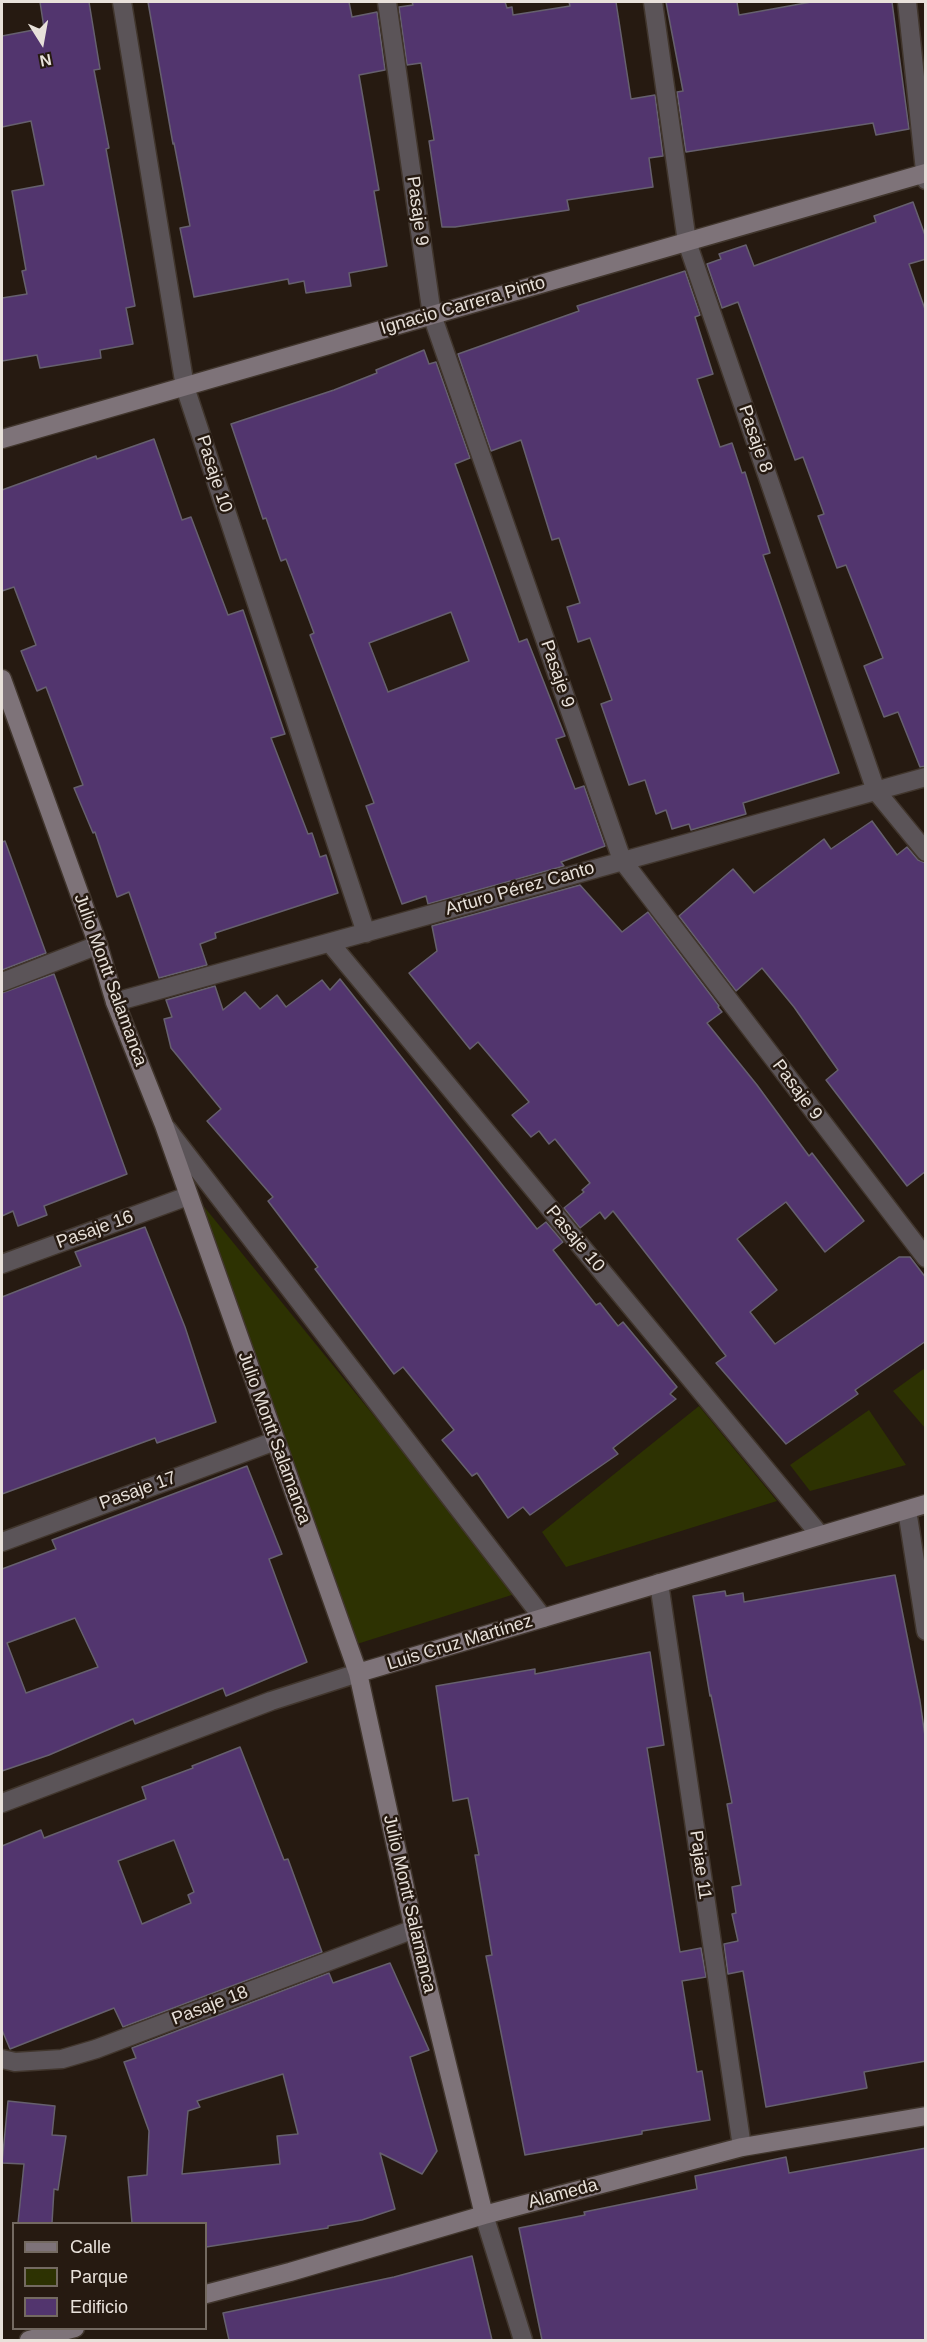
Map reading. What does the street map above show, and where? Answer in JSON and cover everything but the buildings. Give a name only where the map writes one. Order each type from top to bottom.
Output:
[{"type":"street","name":"Pasaje 10","points":[[122,2],[185,387],[366,933]]},
{"type":"street","name":"Pasaje 9","points":[[387,2],[432,315],[622,860],[926,1258]]},
{"type":"street","name":"Pasaje 8","points":[[653,2],[687,242],[876,791],[926,852]]},
{"type":"street","points":[[907,2],[925,176]]},
{"type":"street","name":"Ignacio Carrera Pinto","points":[[2,439],[925,176]]},
{"type":"street","name":"Julio Montt Salamanca","points":[[2,679],[5,702],[164,1125],[358,1673],[414,1929],[484,2215]]},
{"type":"street","name":"Arturo Pérez Canto","points":[[116,1002],[926,777]]},
{"type":"street","name":"Pasaje 10","points":[[330,942],[820,1535]]},
{"type":"street","points":[[2,982],[98,945]]},
{"type":"street","points":[[164,1125],[543,1618]]},
{"type":"street","name":"Pasaje 16","points":[[2,1264],[188,1196]]},
{"type":"street","name":"Pasaje 17","points":[[2,1542],[275,1441]]},
{"type":"street","name":"Luis Cruz Martínez","points":[[2,1803],[271,1701],[926,1504]]},
{"type":"street","points":[[907,1510],[926,1631]]},
{"type":"street","name":"Pajae 11","points":[[658,1583],[742,2147]]},
{"type":"street","name":"Pasaje 18","points":[[2,2059],[15,2062],[62,2060],[414,1929]]},
{"type":"street","name":"Alameda","points":[[207,2294],[484,2215],[742,2147],[926,2116]]},
{"type":"street","points":[[484,2215],[523,2340]]},
{"type":"street","points":[[29,2340],[67,2330]]},
{"type":"green space","points":[[197,1198],[518,1593],[357,1644]]},
{"type":"green space","points":[[925,1368],[925,1428],[893,1391]]},
{"type":"green space","points":[[699,1406],[777,1501],[566,1567],[542,1532]]},
{"type":"green space","points":[[869,1410],[906,1465],[810,1491],[790,1465]]}]
